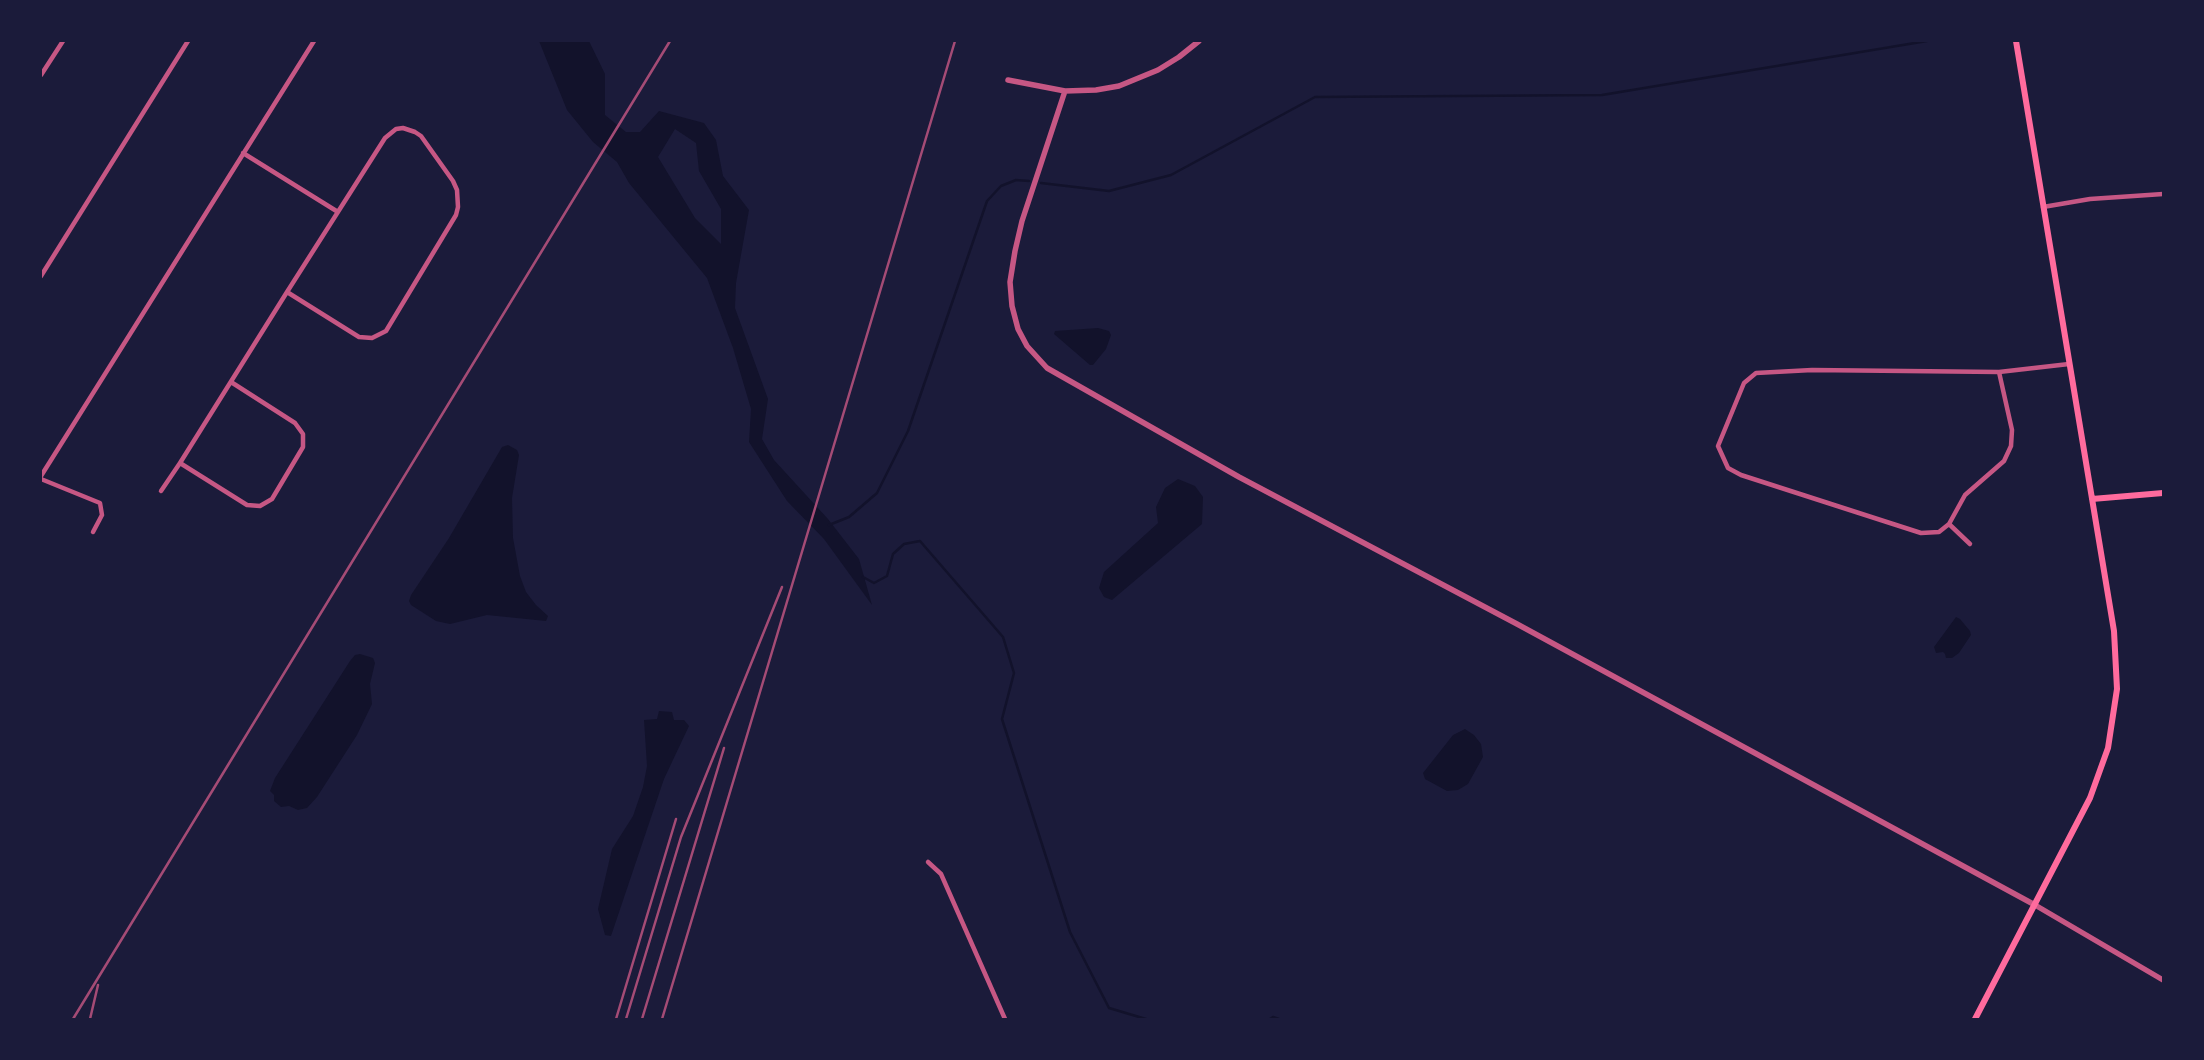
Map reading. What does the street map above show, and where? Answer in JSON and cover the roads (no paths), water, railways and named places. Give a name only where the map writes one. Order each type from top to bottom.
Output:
[{"type":"main road","points":[[1975,1019],[2080,818],[2100,775],[2108,748],[2116,708],[2117,660],[2114,631],[2016,41]]},
{"type":"main road","points":[[2092,499],[2163,493]]},
{"type":"street","points":[[41,75],[63,41]]},
{"type":"street","points":[[41,276],[188,41]]},
{"type":"street","points":[[93,532],[102,515],[100,503],[94,498],[41,478],[314,41]]},
{"type":"street","points":[[1008,80],[1065,91],[1096,90],[1139,79],[1179,58],[1199,41]]},
{"type":"street","points":[[1065,91],[1022,221],[1014,251],[1010,282],[1012,306],[1018,329],[1027,346],[1047,368],[1240,477],[1517,624],[2035,905],[2163,980]]},
{"type":"street","points":[[162,490],[384,138],[396,129],[404,128],[421,136],[453,181],[458,200],[456,214],[386,331],[372,338],[359,337],[287,292]]},
{"type":"street","points":[[244,153],[338,212]]},
{"type":"street","points":[[2043,206],[2090,199],[2163,194]]},
{"type":"street","points":[[1999,372],[2012,430],[2011,446],[2004,461],[1992,474],[1977,483],[1965,495],[1949,524],[1939,532],[1921,533],[1741,475],[1728,468],[1718,446],[1744,383],[1756,373],[1812,370],[1999,372],[2069,364]]},
{"type":"street","points":[[180,463],[247,505],[260,506],[272,499],[304,447],[303,434],[296,423],[231,382]]},
{"type":"street","points":[[1949,524],[1970,544]]},
{"type":"street","points":[[928,862],[941,874],[1005,1019]]},
{"type":"waterway","points":[[1041,183],[1109,191],[1171,175],[1315,97],[1602,95],[1927,41]]},
{"type":"waterway","points":[[829,525],[849,517],[877,493],[908,431],[987,201],[1001,186],[1016,180],[1029,181]]},
{"type":"waterway","points":[[863,577],[874,583],[887,576],[893,554],[904,544],[920,541],[1003,637],[1014,673],[1002,719],[1070,932],[1109,1008],[1146,1019]]},
{"type":"waterway","points":[[1270,1019],[1273,1017],[1279,1019]]},
{"type":"railway","points":[[73,1019],[670,41]]},
{"type":"railway","points":[[662,1019],[955,41]]},
{"type":"railway","points":[[626,1019],[681,837],[782,587]]},
{"type":"railway","points":[[642,1019],[724,748]]},
{"type":"railway","points":[[616,1019],[676,819]]},
{"type":"railway","points":[[90,1019],[98,985]]}]
